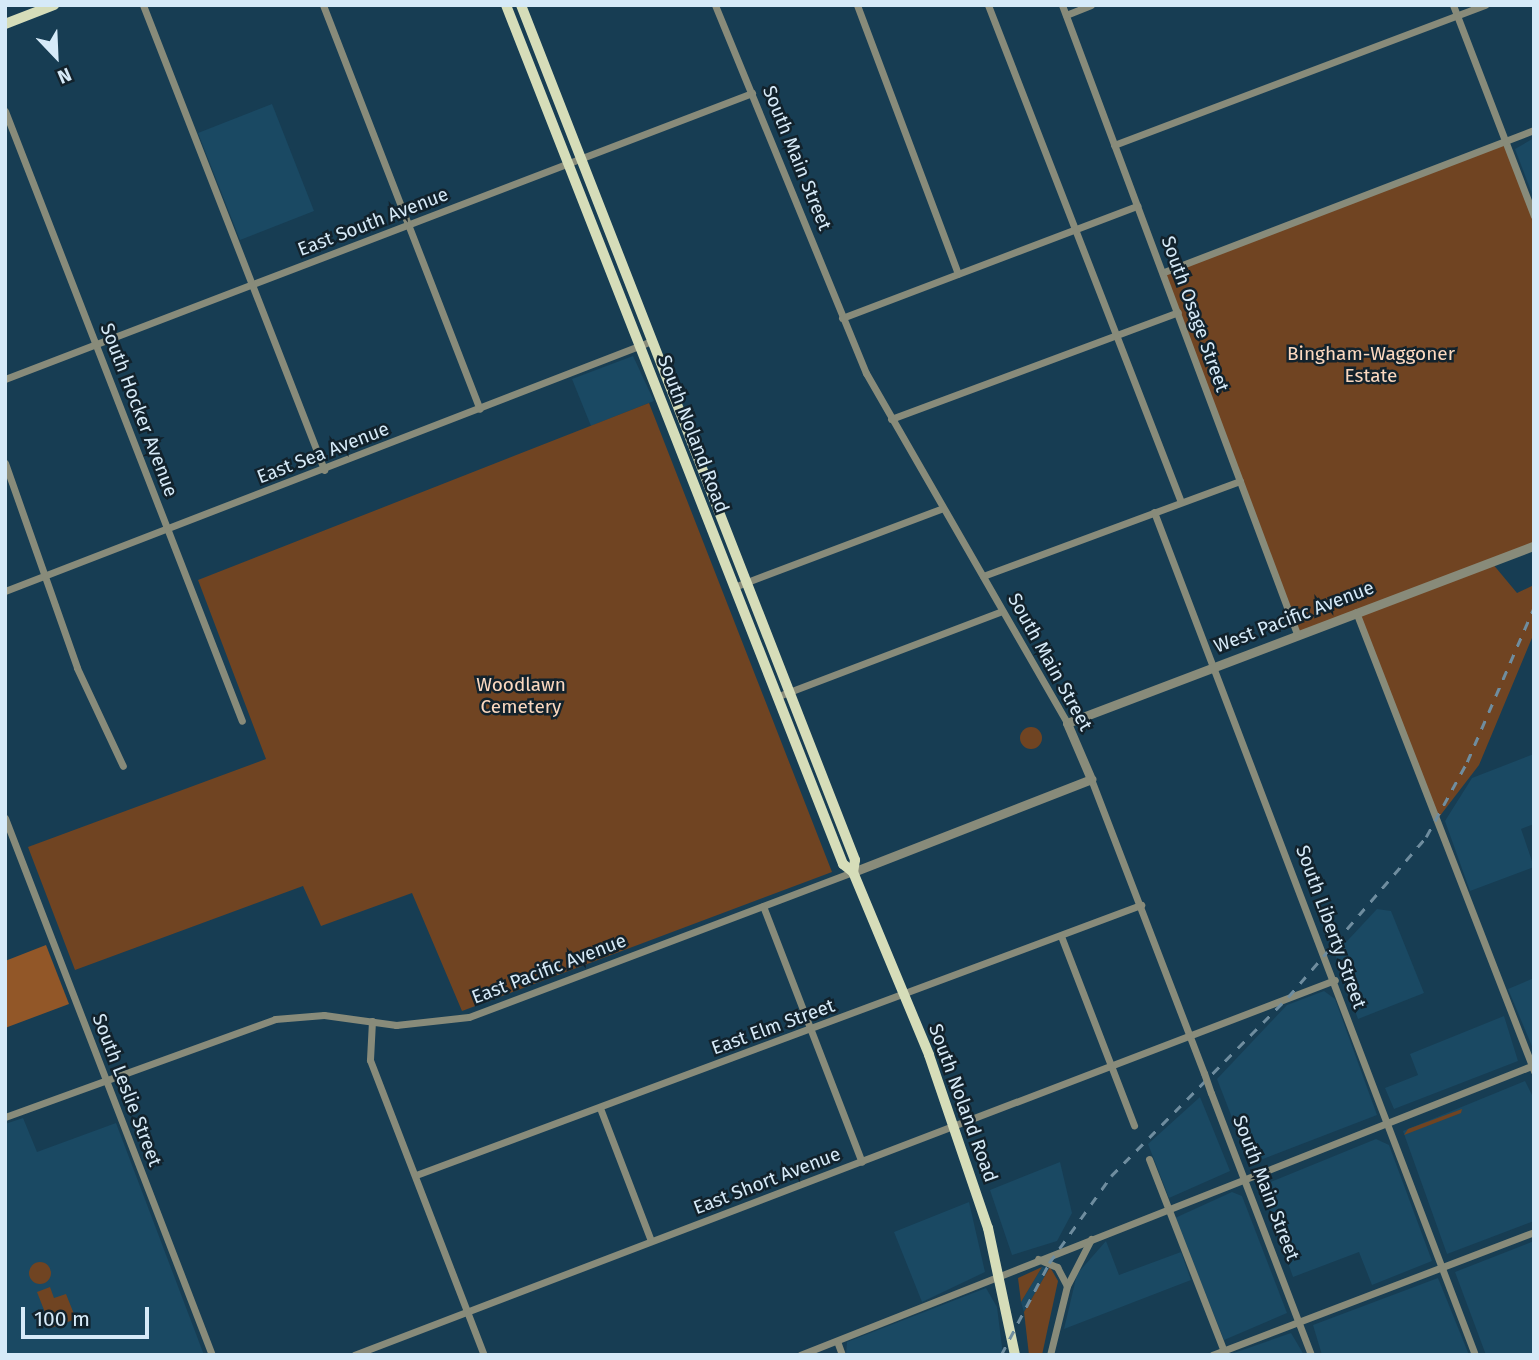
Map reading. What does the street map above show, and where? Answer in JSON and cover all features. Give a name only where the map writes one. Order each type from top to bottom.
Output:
[{"type":"main road","points":[[5,24],[54,5]]},
{"type":"main road","name":"South Noland Road","points":[[506,5],[776,697],[843,864],[853,872],[955,1125],[1000,1273],[1015,1355]]},
{"type":"main road","name":"South Noland Road","points":[[521,5],[855,860],[853,872]]},
{"type":"street","points":[[143,5],[324,470]]},
{"type":"street","points":[[323,5],[480,409]]},
{"type":"street","name":"South Main Street","points":[[715,5],[842,318],[891,419],[1067,723],[1141,905],[1311,1355]]},
{"type":"street","points":[[857,5],[958,274]]},
{"type":"street","points":[[988,5],[1181,502]]},
{"type":"street","name":"South Osage Street","points":[[1062,5],[1164,272],[1297,634]]},
{"type":"street","points":[[1066,15],[1091,5]]},
{"type":"street","points":[[1453,5],[1534,216]]},
{"type":"street","points":[[1114,145],[1485,5]]},
{"type":"street","name":"East South Avenue","points":[[5,379],[752,93]]},
{"type":"street","name":"South Hocker Avenue","points":[[5,111],[243,721]]},
{"type":"street","points":[[1164,272],[1534,130]]},
{"type":"street","points":[[842,318],[1137,206]]},
{"type":"street","points":[[891,419],[1178,312]]},
{"type":"street","name":"East Sea Avenue","points":[[5,591],[324,470],[652,341]]},
{"type":"street","points":[[5,463],[49,575],[77,668],[123,766]]},
{"type":"street","points":[[983,576],[1240,481]]},
{"type":"street","points":[[734,587],[943,508]]},
{"type":"street","name":"South Liberty Street","points":[[1154,512],[1216,665],[1475,1355]]},
{"type":"street","name":"West Pacific Avenue","points":[[1067,723],[1534,546]]},
{"type":"street","points":[[776,697],[1003,611]]},
{"type":"street","points":[[800,1355],[1000,1273],[1533,1068],[1356,612]]},
{"type":"street","name":"East Pacific Avenue","points":[[5,1117],[275,1019],[372,1021],[469,1017],[1091,779]]},
{"type":"street","name":"South Leslie Street","points":[[5,818],[9,838],[212,1355]]},
{"type":"street","name":"East Elm Street","points":[[416,1175],[1141,905]]},
{"type":"street","points":[[763,906],[862,1162]]},
{"type":"street","points":[[1061,936],[1134,1125]]},
{"type":"street","name":"East Short Avenue","points":[[354,1355],[1335,980]]},
{"type":"street","points":[[372,1021],[370,1060],[484,1355]]},
{"type":"street","points":[[600,1108],[651,1241]]},
{"type":"street","points":[[1149,1159],[1224,1353]]},
{"type":"street","points":[[1212,1355],[1224,1353],[1534,1232]]},
{"type":"street","points":[[1050,1355],[1067,1286],[1091,1239]]},
{"type":"street","points":[[1038,1259],[1057,1267],[1067,1286]]},
{"type":"street","points":[[837,1341],[842,1355]]},
{"type":"shaded area","points":[[272,104],[314,211],[240,240],[198,133]]},
{"type":"shaded area","points":[[1534,138],[1534,199],[1515,149]]},
{"type":"shaded area","points":[[633,356],[654,401],[591,426],[572,379]]},
{"type":"shaded area","points":[[1534,754],[1534,824],[1521,829],[1534,867],[1470,891],[1445,821],[1472,778]]},
{"type":"shaded area","points":[[1377,909],[1391,911],[1424,993],[1358,1019],[1335,954]]},
{"type":"shaded area","points":[[46,945],[69,1004],[5,1028],[5,961]]},
{"type":"shaded area","points":[[1534,978],[1534,1051],[1508,989]]},
{"type":"shaded area","points":[[1324,991],[1335,999],[1377,1115],[1250,1164],[1217,1079],[1287,1005]]},
{"type":"shaded area","points":[[1504,1016],[1518,1061],[1394,1109],[1385,1088],[1418,1075],[1410,1054]]},
{"type":"shaded area","points":[[1525,1081],[1534,1099],[1534,1221],[1447,1254],[1403,1131]]},
{"type":"shaded area","points":[[1200,1097],[1230,1171],[1169,1198],[1148,1144]]},
{"type":"shaded area","points":[[23,1118],[37,1152],[116,1123],[204,1355],[5,1355],[5,1124]]},
{"type":"shaded area","points":[[1376,1139],[1389,1145],[1432,1261],[1372,1285],[1359,1252],[1293,1277],[1261,1186]]},
{"type":"shaded area","points":[[1060,1162],[1072,1213],[1057,1241],[1012,1255],[990,1190]]},
{"type":"shaded area","points":[[1232,1192],[1242,1196],[1287,1313],[1224,1340],[1175,1218]]},
{"type":"shaded area","points":[[969,1202],[985,1272],[922,1302],[894,1232]]},
{"type":"shaded area","points":[[1106,1241],[1119,1275],[1181,1252],[1191,1280],[1064,1329],[1077,1274]]},
{"type":"shaded area","points":[[1534,1241],[1534,1355],[1486,1355],[1455,1272]]},
{"type":"shaded area","points":[[1042,1267],[1049,1269],[1024,1312],[1021,1302]]},
{"type":"shaded area","points":[[1438,1278],[1469,1355],[1322,1355],[1313,1325]]},
{"type":"shaded area","points":[[986,1288],[997,1307],[1003,1355],[846,1355],[847,1342]]},
{"type":"shaded area","points":[[1291,1333],[1304,1355],[1230,1355],[1231,1354]]},
{"type":"green space","name":"Bingham-Waggoner Estate","points":[[1505,141],[1534,216],[1534,548],[1492,563],[1517,593],[1534,585],[1534,633],[1479,765],[1436,821],[1356,613],[1297,634],[1164,273]]},
{"type":"green space","name":"Woodlawn Cemetery","points":[[649,403],[832,872],[462,1011],[412,893],[321,926],[303,886],[75,970],[28,847],[266,759],[198,580]]},
{"type":"green space","points":[[1031,727],[1039,730],[1042,738],[1039,746],[1031,749],[1023,746],[1020,738],[1023,730]]},
{"type":"green space","points":[[1462,1109],[1461,1113],[1404,1135],[1408,1129]]},
{"type":"green space","points":[[40,1262],[48,1265],[51,1273],[48,1281],[40,1284],[32,1281],[29,1273],[32,1265]]},
{"type":"green space","points":[[1042,1267],[1021,1302],[1018,1278]]},
{"type":"green space","points":[[1050,1267],[1058,1281],[1042,1355],[1029,1355],[1024,1312]]},
{"type":"green space","points":[[50,1287],[54,1298],[66,1294],[76,1319],[51,1328],[37,1292]]},
{"type":"railway","points":[[1001,1355],[1049,1263],[1111,1176],[1288,997],[1426,837],[1467,762],[1534,607]]}]
